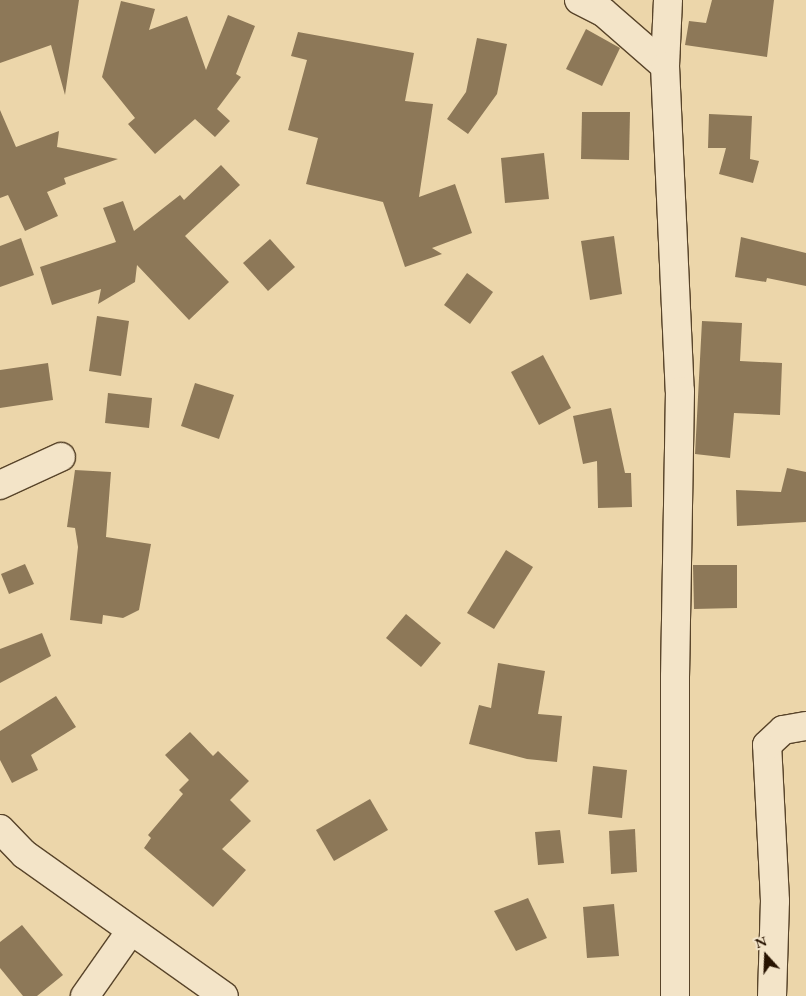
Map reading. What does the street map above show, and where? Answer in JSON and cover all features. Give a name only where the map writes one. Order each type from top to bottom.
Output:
[{"type":"street","points":[[579,0],[603,12],[665,66]]},
{"type":"street","points":[[668,0],[665,66],[680,391],[675,677],[675,996]]},
{"type":"street","points":[[0,485],[60,457]]},
{"type":"street","points":[[772,996],[775,901],[767,745],[783,730],[806,726]]},
{"type":"street","points":[[0,829],[24,854],[130,932],[224,996]]},
{"type":"street","points":[[85,996],[130,932]]},
{"type":"building","points":[[0,0],[79,0],[65,95],[51,45],[0,63]]},
{"type":"building","points":[[712,0],[774,0],[767,57],[685,45],[689,21],[706,23]]},
{"type":"building","points":[[121,1],[155,9],[149,30],[187,16],[206,70],[228,15],[255,26],[236,74],[241,77],[217,109],[230,121],[215,137],[195,119],[155,154],[128,124],[135,118],[102,77]]},
{"type":"building","points":[[586,29],[620,48],[602,86],[566,69]]},
{"type":"building","points":[[298,32],[414,53],[405,101],[433,104],[419,197],[455,184],[472,233],[432,248],[442,254],[405,267],[383,202],[306,184],[318,138],[288,130],[307,60],[291,56]]},
{"type":"building","points":[[477,38],[507,44],[497,94],[468,134],[447,119],[466,92]]},
{"type":"building","points":[[0,110],[16,147],[59,131],[57,147],[118,159],[64,178],[66,184],[47,192],[58,216],[25,231],[8,195],[0,198]]},
{"type":"building","points":[[582,112],[630,112],[629,160],[581,159]]},
{"type":"building","points":[[709,114],[752,116],[750,159],[759,161],[753,183],[719,174],[726,148],[708,148]]},
{"type":"building","points":[[544,153],[549,199],[505,203],[501,158]]},
{"type":"building","points":[[221,165],[240,185],[185,236],[229,282],[189,320],[137,265],[135,282],[98,304],[101,289],[52,305],[40,267],[116,242],[103,208],[123,201],[134,231],[180,195],[184,200]]},
{"type":"building","points":[[614,236],[622,294],[590,300],[581,241]]},
{"type":"building","points":[[741,237],[806,253],[806,286],[767,278],[766,282],[735,277]]},
{"type":"building","points":[[21,238],[34,275],[0,287],[0,246]]},
{"type":"building","points":[[270,239],[295,267],[268,291],[243,263]]},
{"type":"building","points":[[467,273],[493,292],[470,324],[444,305]]},
{"type":"building","points":[[97,316],[129,321],[121,376],[89,371]]},
{"type":"building","points":[[702,321],[742,323],[740,361],[782,363],[780,415],[734,413],[730,458],[695,454]]},
{"type":"building","points":[[543,355],[571,408],[539,425],[511,372]]},
{"type":"building","points":[[48,363],[53,400],[0,408],[0,370]]},
{"type":"building","points":[[195,383],[234,395],[219,439],[181,426]]},
{"type":"building","points":[[108,393],[152,398],[149,428],[105,423]]},
{"type":"building","points":[[611,408],[625,473],[631,473],[632,507],[598,508],[597,461],[583,464],[573,416]]},
{"type":"building","points":[[787,468],[806,472],[806,522],[737,526],[736,490],[781,492]]},
{"type":"building","points":[[75,470],[111,472],[106,537],[151,544],[139,610],[123,618],[103,615],[102,624],[70,620],[78,547],[75,528],[67,527]]},
{"type":"building","points":[[506,550],[533,567],[494,629],[467,613]]},
{"type":"building","points":[[25,564],[34,584],[9,594],[1,574]]},
{"type":"building","points":[[693,565],[737,565],[737,608],[694,609]]},
{"type":"building","points":[[406,614],[441,643],[421,667],[386,638]]},
{"type":"building","points":[[42,633],[51,656],[0,683],[0,649]]},
{"type":"building","points":[[498,663],[545,671],[538,714],[562,716],[557,762],[527,759],[469,744],[479,705],[491,708]]},
{"type":"building","points":[[56,696],[76,727],[31,755],[38,770],[12,783],[0,760],[0,731]]},
{"type":"building","points":[[190,732],[213,756],[218,751],[249,781],[230,800],[251,821],[222,849],[246,870],[213,907],[144,848],[151,838],[148,835],[183,794],[179,790],[189,780],[165,755]]},
{"type":"building","points":[[593,766],[627,770],[622,818],[588,814]]},
{"type":"building","points":[[370,799],[388,830],[334,861],[316,830]]},
{"type":"building","points":[[635,829],[637,872],[611,874],[609,831]]},
{"type":"building","points":[[560,830],[564,863],[538,865],[535,832]]},
{"type":"building","points":[[528,898],[547,938],[516,951],[494,911]]},
{"type":"building","points":[[614,904],[619,956],[587,958],[583,907]]},
{"type":"building","points":[[22,925],[63,975],[37,996],[23,996],[0,968],[0,942]]}]
